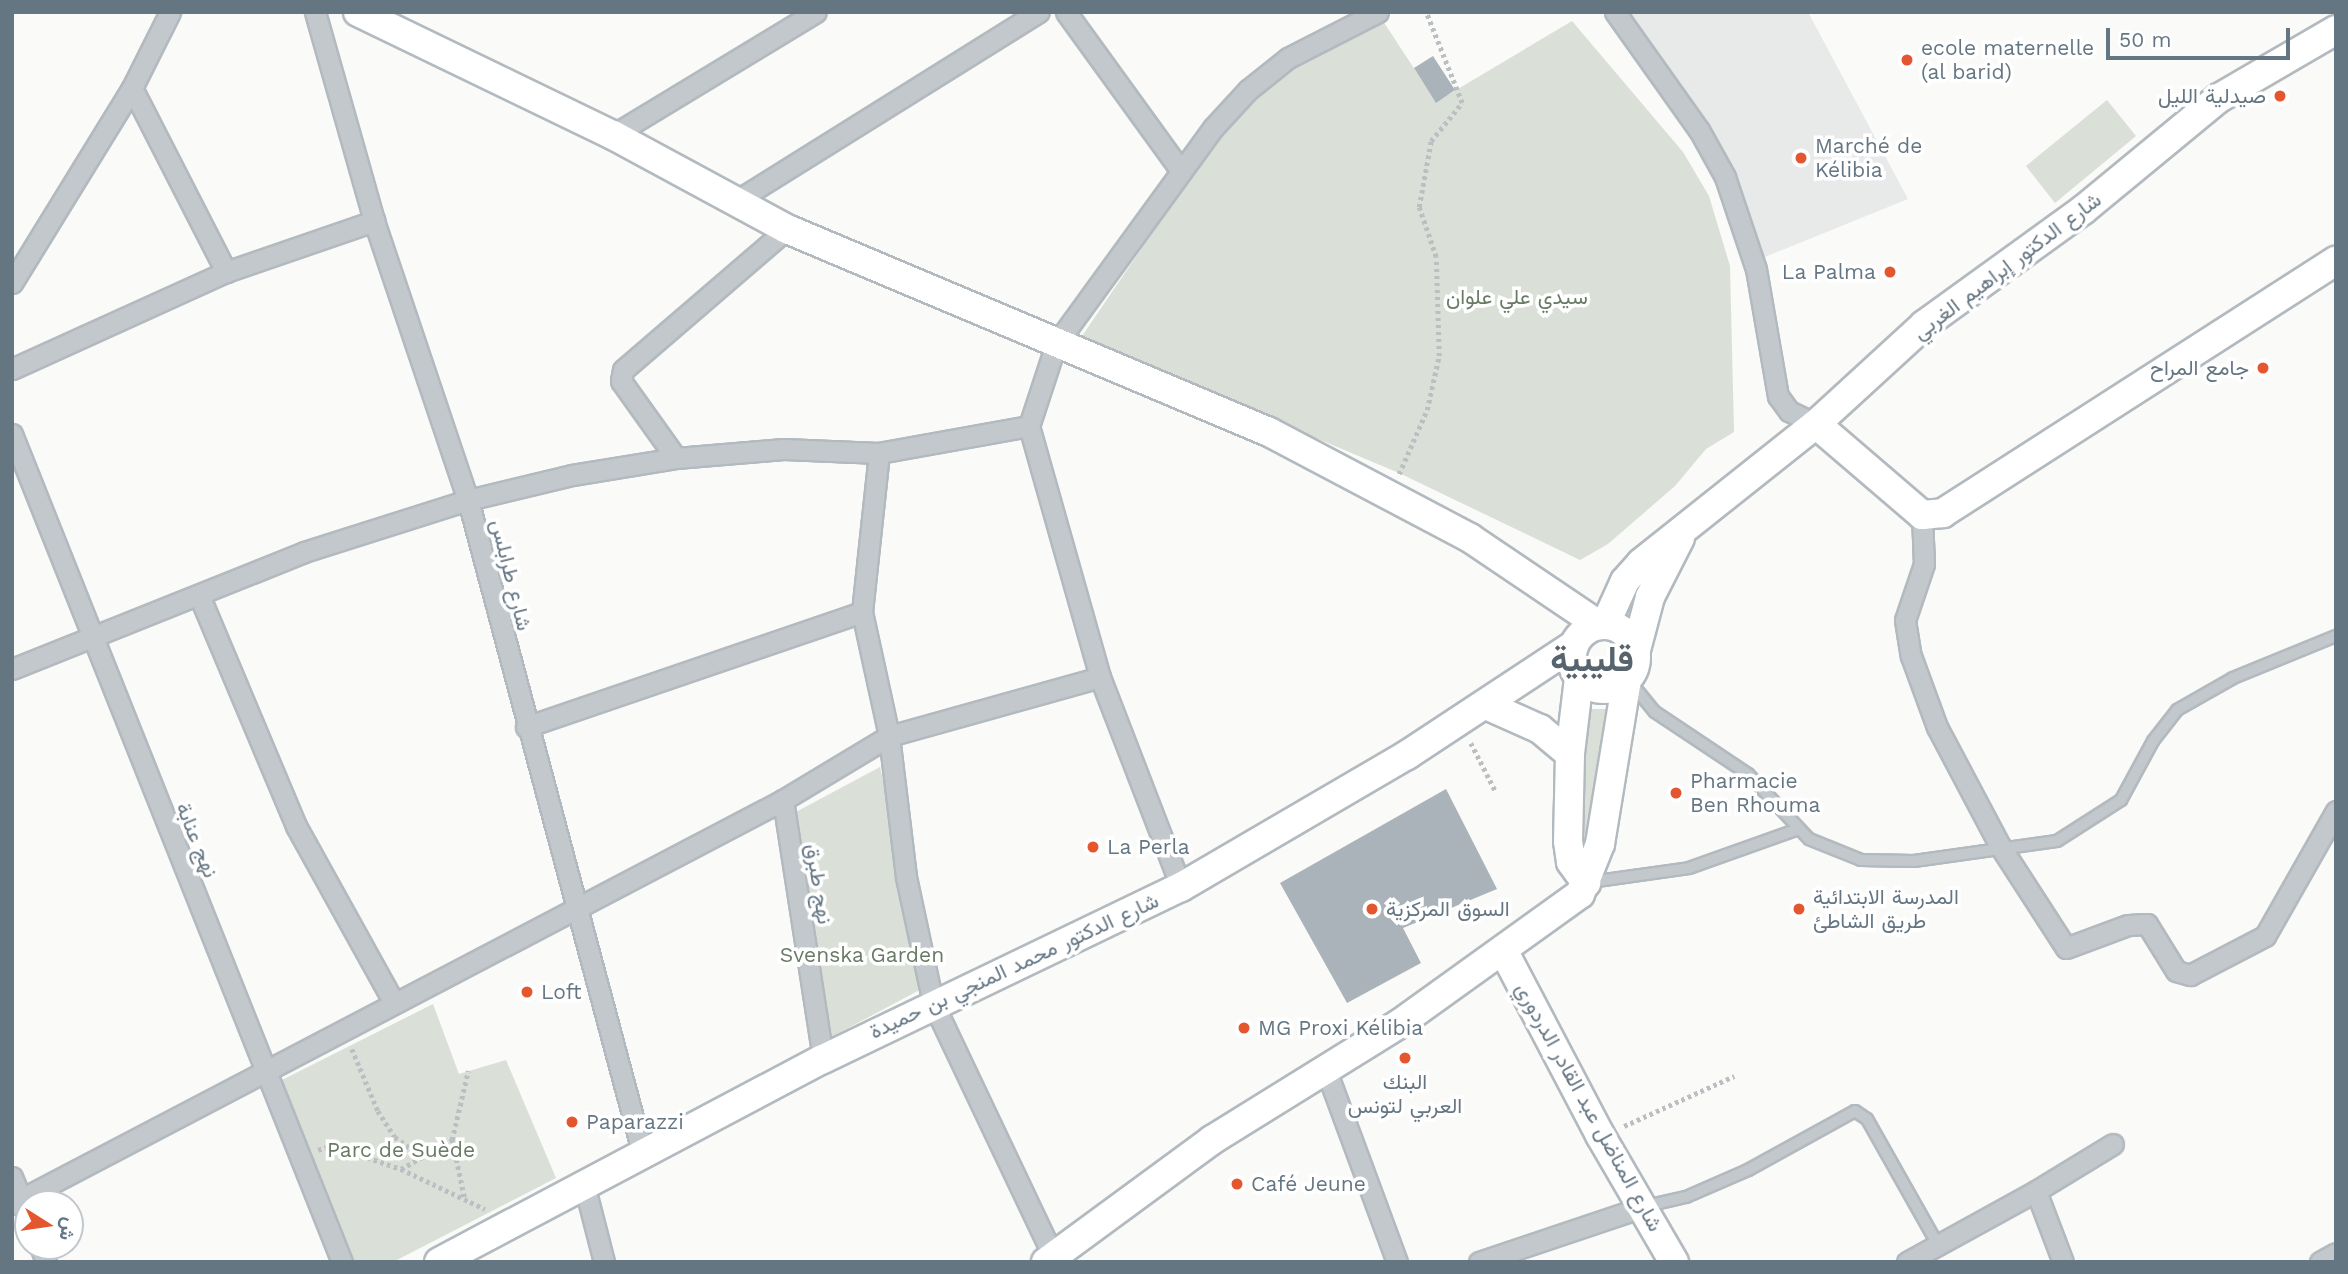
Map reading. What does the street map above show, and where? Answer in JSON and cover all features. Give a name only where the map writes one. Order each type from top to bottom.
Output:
[{"type":"street","points":[[12,283],[132,88],[170,12]]},
{"type":"street","name":"شارع طرابلس","points":[[315,12],[373,221],[468,500],[526,727],[643,1155]]},
{"type":"street","points":[[613,135],[816,12]]},
{"type":"street","points":[[736,201],[1039,12]]},
{"type":"street","points":[[1066,12],[1181,171]]},
{"type":"street","points":[[1181,887],[1100,677],[1029,426],[1056,344],[1181,171],[1248,90],[1278,66],[1378,12]]},
{"type":"street","points":[[1615,12],[1699,130],[1725,177],[1756,269],[1778,396],[1789,411],[1816,424],[1922,515],[1924,564],[1905,620],[1911,656],[1937,727],[2000,846],[2066,948],[2128,925],[2147,924],[2183,976],[2265,936],[2336,811]]},
{"type":"street","points":[[363,13],[613,135],[787,229],[1269,432],[1470,538],[1525,576],[1589,633],[1621,629],[1636,650]]},
{"type":"street","name":"شارع الدكتور إبراهيم الغربي","points":[[1589,633],[1625,581],[1692,522],[1816,424],[1924,325],[2083,210],[2219,98],[2336,30]]},
{"type":"street","points":[[132,88],[226,272]]},
{"type":"street","points":[[12,369],[226,272],[373,221]]},
{"type":"street","points":[[676,458],[621,381],[623,370],[787,229]]},
{"type":"street","points":[[1922,515],[1952,509],[2336,261]]},
{"type":"street","points":[[12,669],[303,552],[468,500],[572,475],[676,458],[784,449],[879,453],[1029,426]]},
{"type":"street","name":"نهج عنابة","points":[[12,434],[267,1073],[304,1157],[342,1262]]},
{"type":"street","points":[[879,453],[862,612],[889,736],[906,877],[933,1003],[1049,1259],[1212,1140],[1326,1070],[1504,952],[1562,910],[1586,883],[1600,844],[1628,679],[1636,650],[1661,571],[1692,522]]},
{"type":"street","points":[[199,595],[296,826],[394,1003]]},
{"type":"street","points":[[526,727],[862,612]]},
{"type":"street","points":[[1586,883],[1568,852],[1570,754],[1579,678],[1572,659],[1589,633]]},
{"type":"street","name":"شارع الدكتور محمد المنجي بن حميدة","points":[[439,1262],[933,1003],[1181,887],[1486,705],[1589,633]]},
{"type":"street","points":[[51,1190],[394,1003],[783,800],[889,736],[1100,677]]},
{"type":"street","points":[[1579,678],[1598,689],[1628,679]]},
{"type":"street","points":[[1486,705],[1531,724],[1570,754]]},
{"type":"street","name":"نهج طبرق","points":[[783,800],[823,1059]]},
{"type":"street","name":"شارع المناضل عبد القادر الدردوري","points":[[1504,952],[1600,1135],[1645,1206],[1674,1262]]},
{"type":"street","points":[[1326,1070],[1397,1262]]},
{"type":"street","points":[[1907,1262],[1939,1247],[2113,1144]]},
{"type":"street","points":[[584,1184],[604,1262]]},
{"type":"street","points":[[2036,1191],[2063,1262]]},
{"type":"street","points":[[1479,1262],[1645,1206]]},
{"type":"lane","points":[[1628,679],[1655,712],[1748,774],[1796,830],[1861,860],[1914,862],[2000,846],[2057,841],[2101,816],[2121,800],[2153,741],[2177,710],[2233,678],[2336,636]]},
{"type":"lane","points":[[1586,883],[1689,868],[1796,830]]},
{"type":"lane","points":[[1645,1206],[1686,1197],[1748,1170],[1855,1111],[1867,1119],[1939,1247]]},
{"type":"path","points":[[1384,495],[1399,473],[1427,410],[1439,356],[1436,257],[1419,207],[1431,141],[1462,103],[1426,12]]},
{"type":"path","points":[[1459,720],[1496,792]]},
{"type":"path","points":[[344,1030],[378,1111],[395,1137],[423,1157]]},
{"type":"path","points":[[464,1198],[452,1140],[468,1071]]},
{"type":"path","points":[[1600,1135],[1734,1076]]},
{"type":"path","points":[[401,1169],[452,1140]]},
{"type":"path","points":[[304,1157],[325,1147],[401,1169],[490,1212],[499,1229]]},
{"type":"shaded area","name":"Marché de Kélibia","points":[[1610,12],[1808,12],[1908,199],[1755,261],[1733,180]]},
{"type":"green space","name":"سيدي علي علوان","points":[[1381,18],[1436,102],[1572,21],[1683,152],[1709,196],[1730,266],[1734,432],[1706,449],[1675,486],[1608,544],[1580,560],[1399,473],[1080,339],[1241,102],[1285,69]]},
{"type":"green space","points":[[2107,100],[2136,136],[2055,203],[2026,166]]},
{"type":"green space","points":[[1583,709],[1617,709],[1585,856]]},
{"type":"green space","name":"Svenska Garden","points":[[880,767],[927,986],[822,1042],[779,821]]},
{"type":"green space","name":"Parc de Suède","points":[[433,1004],[459,1074],[506,1060],[556,1178],[393,1262],[343,1262],[270,1086]]},
{"type":"building","points":[[1433,56],[1455,90],[1436,103],[1414,68]]},
{"type":"building","name":"السوق المركزية","points":[[1446,789],[1497,889],[1403,928],[1421,963],[1347,1003],[1280,883]]},
{"type":"place","name":"ecole maternelle (al barid)","points":[[1907,60]]},
{"type":"place","name":"صيدلية الليل","points":[[2280,96]]},
{"type":"place","name":"Marché de Kélibia","points":[[1801,158]]},
{"type":"place","name":"La Palma","points":[[1890,272]]},
{"type":"place","name":"جامع المراح","points":[[2263,368]]},
{"type":"place","name":"Pharmacie Ben Rhouma","points":[[1676,793]]},
{"type":"place","name":"La Perla","points":[[1093,847]]},
{"type":"place","name":"السوق المركزية","points":[[1372,909]]},
{"type":"place","name":"المدرسة الابتدائية طريق الشاطئ","points":[[1799,909]]},
{"type":"place","name":"Loft","points":[[527,992]]},
{"type":"place","name":"MG Proxi Kélibia","points":[[1244,1028]]},
{"type":"place","name":"البنك العربي لتونس","points":[[1405,1058]]},
{"type":"place","name":"Paparazzi","points":[[572,1122]]},
{"type":"place","name":"Café Jeune","points":[[1237,1184]]},
{"type":"district","name":"قليبية","points":[[1592,659]]}]
